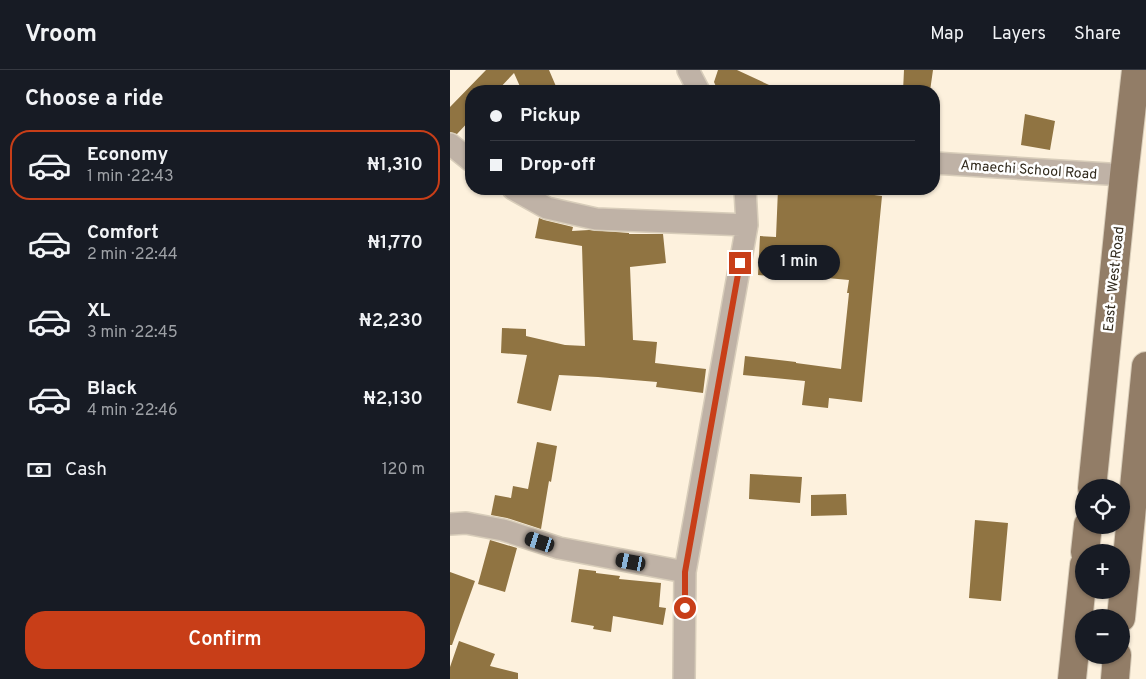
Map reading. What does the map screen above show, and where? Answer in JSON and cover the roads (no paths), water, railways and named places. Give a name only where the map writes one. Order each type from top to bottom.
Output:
[{"type":"main road","name":"East - West Road","points":[[1093,479],[1136,70]]},
{"type":"main road","points":[[1122,609],[1146,366]]},
{"type":"main road","points":[[1072,679],[1080,599]]},
{"type":"main road","points":[[1115,679],[1116,664]]},
{"type":"street","points":[[688,70],[696,85]]},
{"type":"street","points":[[450,144],[465,156]]},
{"type":"street","name":"Amaechi School Road","points":[[940,163],[1124,175]]},
{"type":"street","points":[[524,195],[547,208],[596,219],[747,225]]},
{"type":"street","points":[[684,679],[685,572],[747,225],[745,195]]},
{"type":"street","points":[[450,524],[466,523],[503,530],[559,548],[685,572]]}]
